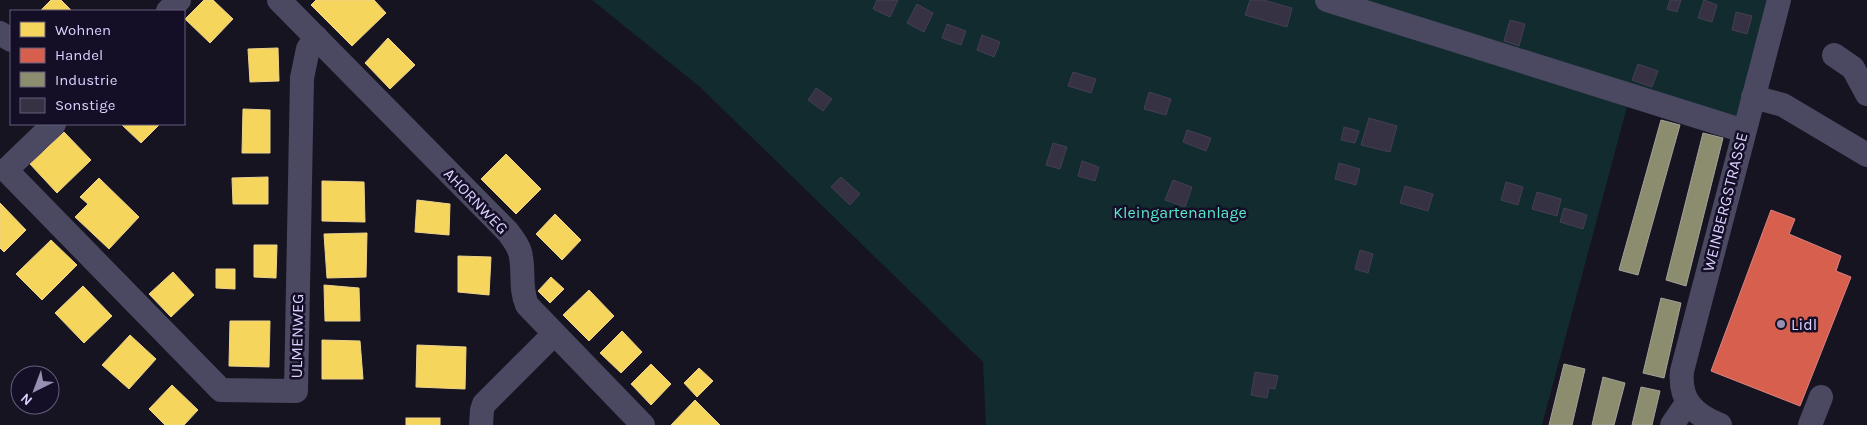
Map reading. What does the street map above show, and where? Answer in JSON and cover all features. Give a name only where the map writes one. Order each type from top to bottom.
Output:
[{"type":"street","points":[[169,10],[179,0]]},
{"type":"street","points":[[279,0],[316,37]]},
{"type":"street","points":[[1327,0],[1744,131]]},
{"type":"street","name":"WEINBERGSTRASSE","points":[[1687,403],[1681,383],[1682,371],[1752,97],[1779,0]]},
{"type":"street","name":"ULMENWEG","points":[[53,125],[6,170],[221,390],[296,391],[302,78],[308,49],[316,37]]},
{"type":"street","name":"AHORNWEG","points":[[316,37],[508,232],[517,244],[522,256],[523,296],[534,313],[643,425]]},
{"type":"street","points":[[1834,55],[1853,68],[1867,94]]},
{"type":"street","points":[[1752,97],[1783,105],[1867,155]]},
{"type":"street","points":[[482,425],[484,404],[554,334]]},
{"type":"street","points":[[1810,425],[1821,396]]},
{"type":"street","points":[[1672,425],[1687,403],[1701,417],[1720,425]]},
{"type":"green space","name":"Kleingartenanlage","points":[[592,0],[1768,0],[1736,120],[1632,88],[1542,425],[986,425],[983,362],[700,87]]},
{"type":"building: Wohnen","points":[[51,0],[61,0],[71,10],[41,10]]},
{"type":"building: Wohnen","points":[[204,0],[213,0],[233,19],[210,43],[185,19]]},
{"type":"building: Wohnen","points":[[316,0],[374,0],[386,13],[352,46],[311,5]]},
{"type":"building: Wohnen","points":[[388,38],[415,65],[390,89],[365,63]]},
{"type":"building: Wohnen","points":[[278,48],[279,81],[250,82],[248,49]]},
{"type":"building: Wohnen","points":[[243,109],[270,110],[270,153],[242,153]]},
{"type":"building: Wohnen","points":[[122,125],[159,125],[141,143]]},
{"type":"building: Wohnen","points":[[64,132],[91,160],[57,193],[30,164]]},
{"type":"building: Wohnen","points":[[506,154],[541,189],[516,214],[481,179]]},
{"type":"building: Wohnen","points":[[268,177],[268,204],[233,204],[232,178]]},
{"type":"building: Wohnen","points":[[99,178],[139,217],[109,249],[75,217],[88,204],[80,197]]},
{"type":"building: Wohnen","points":[[322,181],[364,182],[365,222],[322,221]]},
{"type":"building: Wohnen","points":[[417,200],[450,204],[449,235],[415,232]]},
{"type":"building: Wohnen","points":[[0,203],[26,230],[4,252],[0,248]]},
{"type":"building: Wohnen","points":[[555,214],[581,240],[562,260],[536,234]]},
{"type":"building: Wohnen","points":[[367,233],[366,277],[327,278],[324,234]]},
{"type":"building: Wohnen","points":[[51,240],[77,265],[42,300],[16,274]]},
{"type":"building: Wohnen","points":[[254,245],[277,245],[276,278],[254,277]]},
{"type":"building: Wohnen","points":[[458,256],[491,257],[489,295],[458,292]]},
{"type":"building: Wohnen","points":[[216,269],[235,269],[235,289],[216,288]]},
{"type":"building: Wohnen","points":[[173,272],[194,295],[171,317],[149,294]]},
{"type":"building: Wohnen","points":[[551,277],[564,289],[550,303],[538,291]]},
{"type":"building: Wohnen","points":[[324,285],[359,288],[360,321],[325,321]]},
{"type":"building: Wohnen","points":[[83,286],[112,316],[84,343],[55,313]]},
{"type":"building: Wohnen","points":[[589,290],[614,316],[589,341],[563,315]]},
{"type":"building: Wohnen","points":[[230,321],[270,321],[269,367],[229,366]]},
{"type":"building: Wohnen","points":[[622,331],[642,352],[621,373],[600,353]]},
{"type":"building: Wohnen","points":[[130,335],[156,359],[129,389],[102,365]]},
{"type":"building: Wohnen","points":[[322,340],[360,341],[363,379],[322,379]]},
{"type":"building: Wohnen","points":[[417,345],[466,347],[465,389],[416,387]]},
{"type":"building: Wohnen","points":[[651,364],[671,384],[651,405],[631,384]]},
{"type":"building: Wohnen","points":[[699,368],[713,381],[697,397],[684,383]]},
{"type":"building: Wohnen","points":[[172,385],[198,410],[184,425],[165,425],[149,409]]},
{"type":"building: Wohnen","points":[[695,400],[720,425],[671,425]]},
{"type":"building: Wohnen","points":[[406,418],[440,418],[440,425],[406,425]]},
{"type":"building: Handel","name":"Lidl","points":[[1771,210],[1795,219],[1789,234],[1841,256],[1836,271],[1851,277],[1800,406],[1711,371]]},
{"type":"building: Industrie","points":[[1661,120],[1680,125],[1638,275],[1619,270]]},
{"type":"building: Industrie","points":[[1703,133],[1723,138],[1686,286],[1666,280]]},
{"type":"building: Industrie","points":[[1661,298],[1681,303],[1664,378],[1643,373]]},
{"type":"building: Industrie","points":[[1564,364],[1585,369],[1572,425],[1549,425]]},
{"type":"building: Industrie","points":[[1603,377],[1625,383],[1614,425],[1592,425]]},
{"type":"building: Industrie","points":[[1641,387],[1660,391],[1652,425],[1632,425]]},
{"type":"building: Sonstige","points":[[877,0],[898,0],[890,17],[873,9]]},
{"type":"building: Sonstige","points":[[1250,0],[1263,0],[1292,8],[1287,27],[1245,15]]},
{"type":"building: Sonstige","points":[[1670,0],[1681,0],[1677,12],[1667,9]]},
{"type":"building: Sonstige","points":[[1704,0],[1717,5],[1712,22],[1698,18]]},
{"type":"building: Sonstige","points":[[917,4],[933,13],[924,32],[907,23]]},
{"type":"building: Sonstige","points":[[1736,12],[1752,16],[1747,34],[1732,30]]},
{"type":"building: Sonstige","points":[[1510,20],[1525,24],[1519,46],[1504,41]]},
{"type":"building: Sonstige","points":[[947,24],[966,31],[961,45],[942,38]]},
{"type":"building: Sonstige","points":[[982,35],[1000,42],[994,57],[977,50]]},
{"type":"building: Sonstige","points":[[1638,64],[1658,71],[1652,87],[1632,80]]},
{"type":"building: Sonstige","points":[[1073,72],[1096,79],[1091,93],[1068,86]]},
{"type":"building: Sonstige","points":[[816,88],[832,99],[823,111],[808,100]]},
{"type":"building: Sonstige","points":[[1149,92],[1171,99],[1166,115],[1144,109]]},
{"type":"building: Sonstige","points":[[1369,118],[1397,126],[1390,152],[1361,145]]},
{"type":"building: Sonstige","points":[[1344,127],[1359,131],[1355,143],[1341,140]]},
{"type":"building: Sonstige","points":[[1187,130],[1211,138],[1206,151],[1183,142]]},
{"type":"building: Sonstige","points":[[1053,143],[1067,147],[1060,169],[1046,165]]},
{"type":"building: Sonstige","points":[[1082,161],[1099,167],[1095,181],[1078,176]]},
{"type":"building: Sonstige","points":[[1339,163],[1360,169],[1356,185],[1335,179]]},
{"type":"building: Sonstige","points":[[841,177],[860,194],[850,205],[831,187]]},
{"type":"building: Sonstige","points":[[1173,180],[1192,187],[1185,207],[1165,200]]},
{"type":"building: Sonstige","points":[[1506,182],[1523,187],[1518,205],[1501,200]]},
{"type":"building: Sonstige","points":[[1405,186],[1433,194],[1428,211],[1400,203]]},
{"type":"building: Sonstige","points":[[1537,192],[1561,199],[1557,216],[1532,209]]},
{"type":"building: Sonstige","points":[[1564,208],[1587,215],[1583,229],[1560,222]]},
{"type":"building: Sonstige","points":[[1360,250],[1373,254],[1368,273],[1355,269]]},
{"type":"building: Sonstige","points":[[1255,372],[1278,376],[1275,389],[1269,388],[1267,398],[1251,395]]},
{"type":"place","name":"Lidl","points":[[1781,324]]}]
